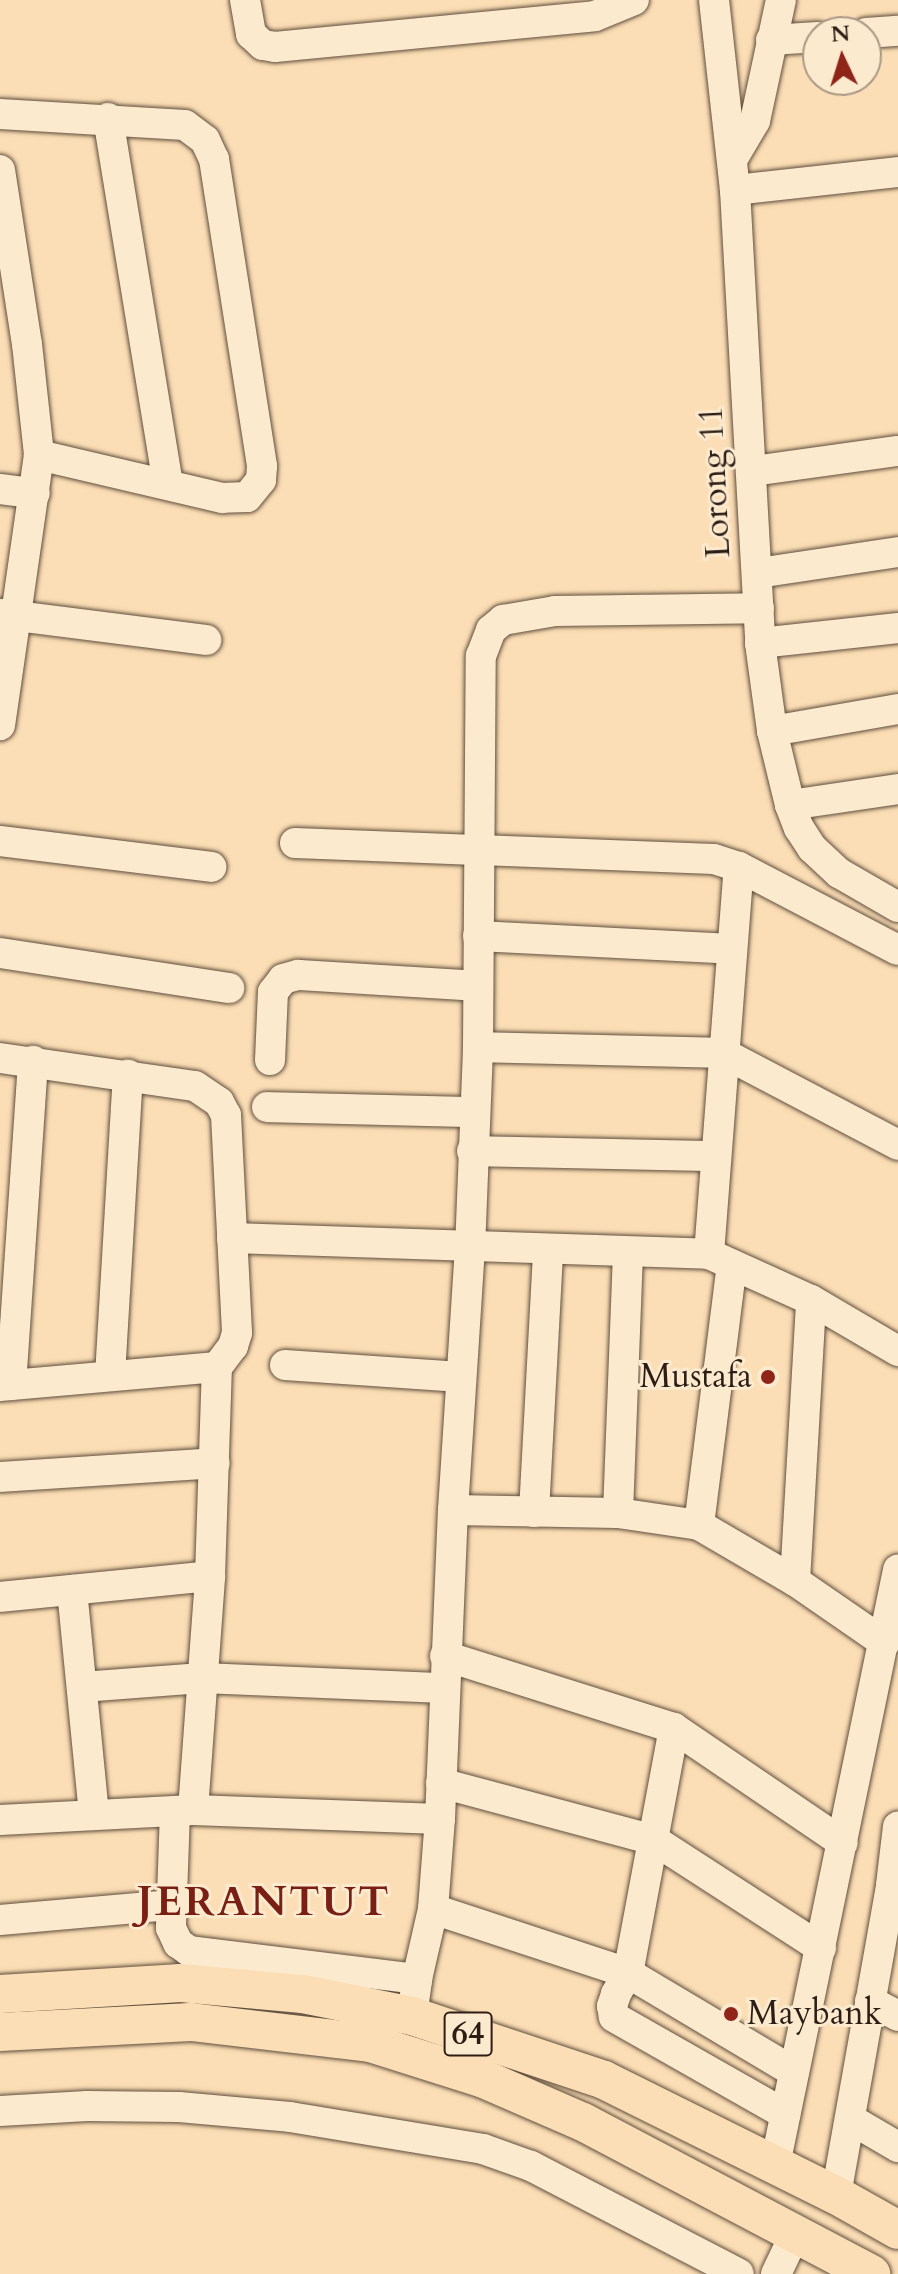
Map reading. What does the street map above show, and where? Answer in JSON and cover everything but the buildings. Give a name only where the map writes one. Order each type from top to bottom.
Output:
[{"type":"main road","name":"64","points":[[0,1994],[181,1983],[303,1994],[412,2016],[604,2080],[836,2195],[898,2230]]},
{"type":"main road","name":"64","points":[[0,2032],[191,2022],[370,2043],[484,2079],[583,2122],[871,2274]]},
{"type":"street","points":[[245,0],[251,34],[263,45],[275,47],[595,16],[634,0]]},
{"type":"street","name":"Lorong 11","points":[[714,0],[734,175],[753,471],[760,643],[772,731],[790,805],[799,828],[812,848],[839,873],[898,907]]},
{"type":"street","points":[[781,0],[755,121],[734,175],[898,172]]},
{"type":"street","points":[[771,40],[802,38]]},
{"type":"street","points":[[0,114],[108,118],[185,125],[205,140],[214,159],[262,466],[261,480],[247,497],[237,500],[39,455]]},
{"type":"street","points":[[108,118],[168,483]]},
{"type":"street","points":[[0,170],[27,344],[39,455],[35,493],[9,615],[0,725]]},
{"type":"street","points":[[753,471],[898,451]]},
{"type":"street","points":[[0,489],[35,493]]},
{"type":"street","points":[[758,573],[898,552]]},
{"type":"street","points":[[412,2016],[433,1909],[440,1819],[445,1656],[470,1249],[473,1112],[478,1047],[481,656],[491,630],[503,620],[555,611],[759,608]]},
{"type":"street","points":[[9,615],[206,640]]},
{"type":"street","points":[[760,643],[898,628]]},
{"type":"street","points":[[772,731],[898,709]]},
{"type":"street","points":[[790,805],[898,789]]},
{"type":"street","points":[[0,841],[211,867]]},
{"type":"street","points":[[295,843],[689,855],[739,867],[898,950]]},
{"type":"street","points":[[699,1525],[720,1259],[716,1156],[739,867]]},
{"type":"street","points":[[478,936],[732,949]]},
{"type":"street","points":[[0,953],[229,988]]},
{"type":"street","points":[[270,1060],[273,992],[283,979],[298,975],[477,986]]},
{"type":"street","points":[[478,1047],[723,1053],[898,1145]]},
{"type":"street","points":[[0,1058],[195,1086],[219,1102],[226,1115],[237,1333],[233,1346],[217,1367],[210,1576],[202,1678],[171,1928],[178,1943],[189,1951],[417,1979]]},
{"type":"street","points":[[33,1061],[6,1386],[217,1367]]},
{"type":"street","points":[[110,1376],[128,1075]]},
{"type":"street","points":[[267,1107],[473,1112]]},
{"type":"street","points":[[472,1151],[716,1156]]},
{"type":"street","points":[[232,1238],[470,1249],[628,1252],[720,1259],[811,1300],[898,1351]]},
{"type":"street","points":[[534,1512],[548,1250]]},
{"type":"street","points":[[618,1513],[628,1252]]},
{"type":"street","points":[[795,1581],[811,1300]]},
{"type":"street","points":[[285,1365],[461,1377]]},
{"type":"street","points":[[0,1477],[215,1463]]},
{"type":"street","points":[[453,1510],[618,1513],[699,1525],[795,1581],[885,1643]]},
{"type":"street","points":[[775,2165],[898,1570]]},
{"type":"street","points":[[0,1597],[210,1576]]},
{"type":"street","points":[[72,1590],[94,1815]]},
{"type":"street","points":[[445,1656],[674,1728],[843,1843]]},
{"type":"street","points":[[82,1687],[202,1678],[444,1688]]},
{"type":"street","points":[[674,1728],[628,1973],[612,2006],[614,2017],[785,2114]]},
{"type":"street","points":[[441,1783],[654,1840],[821,1948]]},
{"type":"street","points":[[0,1820],[184,1810],[440,1819]]},
{"type":"street","points":[[836,2195],[895,1877],[898,1826]]},
{"type":"street","points":[[0,1920],[172,1905]]},
{"type":"street","points":[[433,1909],[628,1973],[794,2072]]},
{"type":"street","points":[[870,2001],[898,2016]]},
{"type":"street","points":[[0,2111],[87,2106],[179,2107],[290,2117],[483,2149],[531,2166],[739,2274]]},
{"type":"street","points":[[850,2119],[898,2147]]},
{"type":"street","points":[[776,2274],[796,2232]]},
{"type":"place","name":"Mustafa","points":[[768,1377]]},
{"type":"place","name":"Maybank","points":[[731,2014]]},
{"type":"district","name":"JERANTUT","points":[[264,1902]]}]
